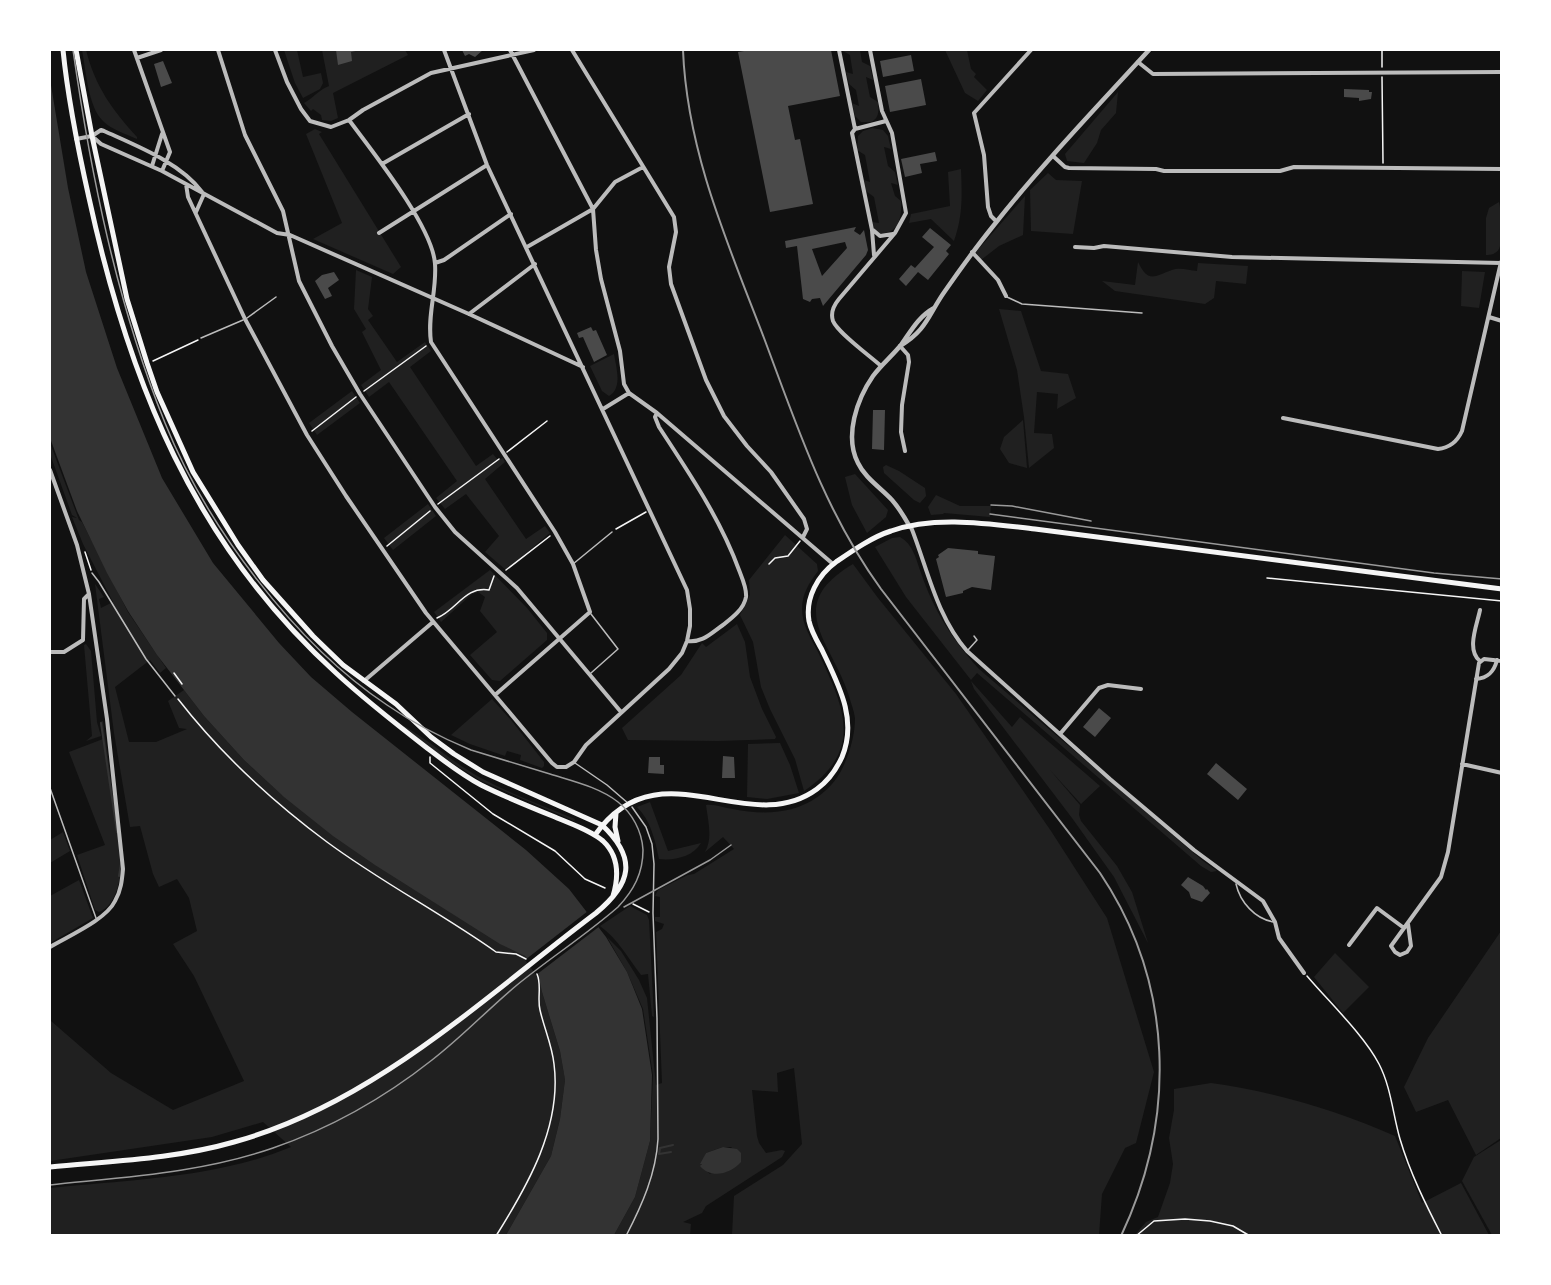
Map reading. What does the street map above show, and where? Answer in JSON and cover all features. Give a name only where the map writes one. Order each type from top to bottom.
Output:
[{"type":"main road","points":[[63,50],[76,139],[104,261],[139,376],[183,477],[208,520],[254,587],[302,641],[335,673],[388,718],[454,769],[489,789],[595,835],[609,848],[616,864],[617,882],[612,897]]},
{"type":"main road","points":[[76,50],[92,136],[128,299],[147,363],[160,400],[193,472],[238,545],[263,580],[313,636],[343,664],[396,704],[446,749],[483,772],[602,825],[620,846]]},
{"type":"main road","points":[[595,835],[602,825],[632,802],[654,795],[675,793],[763,805],[779,804],[799,799],[816,790],[833,773],[845,750],[848,721],[842,694],[809,621],[809,600],[813,590],[833,564],[888,532],[936,523],[970,522],[1501,589]]},
{"type":"main road","points":[[50,1167],[199,1150],[241,1140],[302,1118],[365,1086],[408,1057],[600,910],[619,892],[625,875],[624,857],[615,827],[616,813]]},
{"type":"street","points":[[134,50],[170,152],[162,171]]},
{"type":"street","points":[[136,58],[161,50]]},
{"type":"street","points":[[218,50],[242,127],[283,211],[299,280],[332,346],[360,394],[454,532],[517,588],[621,712]]},
{"type":"street","points":[[275,50],[291,91],[310,121],[331,127],[349,120],[363,110],[431,74],[534,50]]},
{"type":"street","points":[[186,184],[186,191],[245,319],[307,435],[382,549],[434,620],[552,763],[557,767],[566,767],[574,762],[586,745],[669,669],[682,653],[687,641],[690,609],[687,590],[487,165],[444,50]]},
{"type":"street","points":[[510,50],[593,209],[601,279],[620,351],[624,384],[629,393],[657,413],[833,564]]},
{"type":"street","points":[[572,50],[674,218],[676,232],[669,267],[671,284],[706,380],[724,416],[771,472],[804,519],[807,528],[803,537]]},
{"type":"street","points":[[839,50],[855,129],[852,133],[872,230],[874,256]]},
{"type":"street","points":[[870,50],[882,111],[892,134],[906,213],[895,233],[835,304],[832,315],[838,328],[881,366]]},
{"type":"street","points":[[996,222],[988,207],[984,155],[974,113],[1031,50]]},
{"type":"street","points":[[900,346],[918,334],[972,252],[996,222],[1149,50]]},
{"type":"street","points":[[1138,62],[1153,74],[1502,72]]},
{"type":"street","points":[[382,164],[469,114]]},
{"type":"street","points":[[349,120],[382,164],[428,237],[435,262],[434,299],[429,328],[431,342],[555,532],[573,564],[590,612],[495,695]]},
{"type":"street","points":[[855,129],[886,121]]},
{"type":"street","points":[[76,139],[92,136],[101,130],[155,155],[193,180],[204,194]]},
{"type":"street","points":[[152,166],[162,134]]},
{"type":"street","points":[[92,136],[101,144],[162,171],[277,233],[290,235],[583,367]]},
{"type":"street","points":[[1053,156],[1069,168],[1164,171],[1280,171],[1294,167],[1383,170],[1502,169]]},
{"type":"street","points":[[380,233],[487,165]]},
{"type":"street","points":[[527,247],[593,209],[615,182],[643,167]]},
{"type":"street","points":[[196,212],[204,194]]},
{"type":"street","points":[[435,262],[444,260],[511,214]]},
{"type":"street","points":[[872,230],[885,237],[895,233]]},
{"type":"street","points":[[1075,247],[1104,246],[1232,257],[1501,262],[1462,431],[1460,437],[1449,446],[1438,449],[1283,418]]},
{"type":"street","points":[[972,252],[998,280],[1006,296]]},
{"type":"street","points":[[469,314],[535,264]]},
{"type":"street","points":[[934,308],[916,322],[900,346],[881,366],[861,398],[852,431],[856,461],[863,472],[892,500],[910,527],[939,608],[955,637],[967,651],[1194,850],[1263,901],[1275,922],[1278,938],[1304,973]]},
{"type":"street","points":[[1489,317],[1502,321]]},
{"type":"street","points":[[900,346],[908,355],[909,362],[902,405],[901,432],[905,451]]},
{"type":"street","points":[[603,409],[629,393]]},
{"type":"street","points":[[657,413],[659,427],[719,524],[732,552],[746,593],[744,604],[731,618],[701,641],[687,641]]},
{"type":"street","points":[[50,470],[77,545],[89,594],[123,856],[121,886],[115,902],[96,919],[50,947]]},
{"type":"street","points":[[50,652],[64,652],[83,640],[84,599],[89,594]]},
{"type":"street","points":[[1480,610],[1473,653],[1480,661]]},
{"type":"street","points":[[364,681],[434,620]]},
{"type":"street","points":[[1476,680],[1487,677],[1493,672],[1499,660],[1480,661]]},
{"type":"street","points":[[1349,945],[1377,908],[1406,926],[1411,946],[1407,952],[1400,955],[1391,946],[1406,926],[1441,877],[1448,852],[1480,661]]},
{"type":"street","points":[[1060,734],[1102,686],[1141,689]]},
{"type":"street","points":[[1462,764],[1502,773]]},
{"type":"lane","points":[[1006,296],[1022,304],[1142,313]]},
{"type":"lane","points":[[201,338],[245,319],[276,297]]},
{"type":"lane","points":[[573,564],[612,532]]},
{"type":"lane","points":[[92,573],[146,659],[175,696]]},
{"type":"lane","points":[[588,675],[618,649],[590,612]]},
{"type":"lane","points":[[967,651],[976,640],[974,636]]},
{"type":"lane","points":[[574,762],[624,799],[638,813],[652,844],[657,1018],[657,1155],[644,1198],[626,1236]]},
{"type":"lane","points":[[50,788],[96,919]]},
{"type":"lane","points":[[1238,881],[1236,885],[1240,898],[1252,912],[1268,921],[1275,922]]},
{"type":"path","points":[[1382,50],[1383,170]]},
{"type":"path","points":[[147,363],[201,338]]},
{"type":"path","points":[[307,435],[431,342]]},
{"type":"path","points":[[382,549],[547,421]]},
{"type":"path","points":[[612,532],[622,524],[650,511]]},
{"type":"path","points":[[501,574],[555,532]]},
{"type":"path","points":[[769,564],[775,558],[788,556],[798,544]]},
{"type":"path","points":[[77,545],[82,546],[92,573]]},
{"type":"path","points":[[434,620],[474,591],[489,590],[496,570]]},
{"type":"path","points":[[1267,578],[1502,601]]},
{"type":"path","points":[[172,678],[175,674],[182,684]]},
{"type":"path","points":[[176,683],[180,681]]},
{"type":"path","points":[[175,696],[250,778],[278,804],[328,843],[496,952],[516,954],[526,959]]},
{"type":"path","points":[[429,754],[430,763],[493,814],[555,851],[585,879],[605,888]]},
{"type":"path","points":[[633,904],[653,913]]},
{"type":"path","points":[[1304,973],[1356,1032],[1378,1062],[1409,1164],[1442,1236]]},
{"type":"path","points":[[496,1236],[531,1174],[553,1116],[554,1064],[539,1006],[537,974]]},
{"type":"path","points":[[1136,1236],[1154,1221],[1185,1219],[1233,1226],[1250,1236]]},
{"type":"shaded area","points":[[82,50],[86,50],[94,75],[106,97],[137,139],[119,132],[98,115],[88,88]]},
{"type":"shaded area","points":[[284,50],[297,50],[303,77],[321,73],[323,83],[320,89],[303,98],[295,83]]},
{"type":"shaded area","points":[[322,50],[405,50],[408,55],[333,93],[338,118],[331,121],[322,120],[321,115],[313,109],[311,111],[304,103],[329,86]]},
{"type":"shaded area","points":[[841,50],[860,50],[862,62],[870,66],[873,80],[866,77],[870,97],[878,102],[877,116],[871,122],[861,122],[855,116],[852,103],[859,106],[856,90],[849,84],[846,72],[853,74],[850,55]]},
{"type":"shaded area","points":[[945,50],[967,50],[971,69],[976,74],[974,77],[987,90],[978,101],[965,93]]},
{"type":"shaded area","points":[[50,79],[68,188],[86,272],[117,368],[162,478],[213,563],[279,643],[311,677],[526,850],[569,889],[606,937],[627,972],[642,1009],[652,1075],[650,1141],[635,1197],[614,1235],[506,1235],[551,1156],[560,1119],[565,1080],[560,1051],[538,973],[525,956],[500,944],[375,865],[333,836],[284,797],[244,760],[204,716],[157,655],[128,611],[107,573],[77,511],[50,438]]},
{"type":"shaded area","points":[[1118,92],[1116,113],[1101,130],[1097,143],[1084,163],[1067,161],[1065,154]]},
{"type":"shaded area","points":[[872,128],[883,130],[888,136],[891,149],[884,147],[888,166],[895,172],[898,185],[891,183],[895,196],[901,201],[898,223],[895,228],[886,233],[879,233],[875,230],[872,222],[879,223],[874,197],[866,191],[864,180],[870,182],[865,155],[857,150],[858,136],[863,131]]},
{"type":"shaded area","points":[[315,129],[322,132],[319,134],[401,267],[393,274],[313,239],[342,223],[306,134]]},
{"type":"shaded area","points":[[961,169],[962,197],[954,241],[931,219],[909,223],[911,214],[950,206],[948,172]]},
{"type":"shaded area","points":[[1048,173],[1056,180],[1082,181],[1073,234],[1031,231],[1030,190]]},
{"type":"shaded area","points":[[1025,196],[1023,235],[999,246],[981,260],[976,252]]},
{"type":"shaded area","points":[[1499,202],[1500,245],[1495,253],[1486,255],[1486,218],[1489,208]]},
{"type":"shaded area","points":[[1138,262],[1149,276],[1178,269],[1197,271],[1198,263],[1248,266],[1246,284],[1216,281],[1214,298],[1205,304],[1115,291],[1102,281],[1135,285]]},
{"type":"shaded area","points":[[356,270],[372,277],[368,309],[373,316],[368,320],[397,362],[425,342],[431,351],[410,367],[476,466],[493,454],[498,460],[503,458],[505,462],[485,479],[526,539],[545,526],[550,533],[506,570],[485,552],[499,536],[466,494],[445,509],[436,498],[457,481],[389,382],[369,397],[361,385],[381,370],[362,332],[366,329],[354,309]]},
{"type":"shaded area","points":[[1462,271],[1485,272],[1479,308],[1461,306]]},
{"type":"shaded area","points":[[999,309],[1021,311],[1041,371],[1068,374],[1076,398],[1057,409],[1058,394],[1037,392],[1034,433],[1052,434],[1054,448],[1029,468],[1017,370]]},
{"type":"shaded area","points":[[614,354],[617,383],[609,396],[602,391],[590,366]]},
{"type":"shaded area","points":[[352,391],[360,403],[317,435],[309,423]]},
{"type":"shaded area","points":[[1023,420],[1027,468],[1009,463],[1000,449],[1004,437]]},
{"type":"shaded area","points":[[50,443],[79,520],[128,612],[166,668],[160,673],[150,660],[115,687],[129,742],[156,742],[187,729],[179,728],[168,701],[184,690],[244,760],[281,794],[525,956],[541,978],[542,992],[560,1051],[565,1080],[560,1119],[551,1156],[506,1235],[50,1235],[50,1188],[141,1180],[203,1171],[263,1157],[291,1147],[263,1122],[212,1137],[50,1161],[50,1012],[51,1021],[111,1073],[173,1110],[244,1081],[194,976],[173,944],[197,931],[189,898],[177,879],[159,887],[153,874],[140,826],[130,827],[114,733],[95,584],[104,597],[99,599],[101,608],[113,602],[83,544],[72,517],[77,518],[72,515],[50,454]]},
{"type":"shaded area","points":[[886,465],[925,488],[926,496],[920,503],[884,473],[883,467]]},
{"type":"shaded area","points":[[855,474],[888,510],[886,517],[867,533],[852,505],[845,477]]},
{"type":"shaded area","points":[[936,495],[960,506],[991,506],[990,517],[944,513],[931,515],[928,507]]},
{"type":"shaded area","points":[[428,504],[436,516],[393,550],[384,538]]},
{"type":"shaded area","points":[[785,535],[817,564],[818,571],[803,598],[802,615],[835,691],[844,727],[842,744],[836,760],[823,776],[804,791],[795,759],[761,687],[753,642],[740,615],[750,595],[749,580]]},
{"type":"shaded area","points":[[900,537],[914,552],[926,587],[945,624],[960,647],[979,669],[1217,871],[1211,872],[1201,866],[977,673],[971,680],[906,597],[875,547],[892,538]]},
{"type":"shaded area","points":[[853,564],[956,694],[1051,831],[1107,918],[1154,1072],[1136,1143],[1125,1148],[1102,1194],[1099,1235],[732,1235],[734,1196],[783,1165],[802,1144],[794,1068],[777,1073],[778,1092],[752,1090],[759,1143],[766,1153],[785,1151],[782,1157],[706,1206],[702,1213],[683,1222],[691,1224],[690,1235],[614,1235],[635,1197],[650,1141],[653,1075],[643,1009],[627,972],[607,937],[621,951],[647,998],[656,1085],[662,1083],[656,932],[662,929],[664,924],[655,921],[655,917],[660,917],[660,897],[655,896],[658,890],[694,874],[734,849],[723,837],[705,852],[709,835],[706,805],[748,811],[777,812],[808,803],[834,781],[850,749],[854,731],[854,713],[849,696],[818,626],[816,610],[820,595],[832,580]],"holes":[[[723,1147],[732,1147],[710,1174],[701,1166],[706,1153]]]},
{"type":"shaded area","points":[[490,570],[527,608],[547,633],[547,640],[500,681],[492,680],[470,655],[497,632],[480,611],[485,597],[478,592],[472,594],[441,622],[434,612]]},
{"type":"shaded area","points":[[737,624],[745,642],[750,677],[775,739],[628,740],[622,728],[681,675],[702,643],[706,647]]},
{"type":"shaded area","points":[[86,644],[91,651],[97,722],[101,736],[86,741],[92,736],[84,645]]},
{"type":"shaded area","points":[[971,681],[1012,727],[1020,717],[1100,786],[1081,804],[1050,770],[1080,805],[1081,821],[1117,866],[1132,892],[1148,943],[1114,877],[974,689]]},
{"type":"shaded area","points":[[492,699],[544,762],[542,768],[520,760],[521,755],[507,751],[505,756],[451,735]]},
{"type":"shaded area","points":[[103,721],[121,861],[120,878],[115,895],[106,908],[99,912],[95,910],[77,855],[105,845],[69,752],[103,739],[100,722]]},
{"type":"shaded area","points":[[404,726],[481,778],[575,819],[574,821],[481,781],[449,761],[403,728]]},
{"type":"shaded area","points":[[780,743],[799,793],[767,799],[747,797],[748,744]]},
{"type":"shaded area","points":[[650,802],[668,851],[701,843],[693,852],[682,857],[659,859],[649,825],[637,807]]},
{"type":"shaded area","points":[[63,832],[70,851],[50,863],[50,840]]},
{"type":"shaded area","points":[[79,880],[93,918],[50,943],[50,896]]},
{"type":"shaded area","points":[[630,906],[647,915],[649,920],[654,1017],[652,1016],[648,974],[641,975],[617,943],[600,926]]},
{"type":"shaded area","points":[[1501,931],[1501,1138],[1476,1155],[1448,1100],[1416,1112],[1404,1087],[1428,1038]]},
{"type":"shaded area","points":[[1335,953],[1369,987],[1343,1013],[1314,977]]},
{"type":"shaded area","points":[[1211,1083],[1258,1091],[1305,1103],[1395,1136],[1422,1203],[1461,1183],[1489,1235],[1134,1236],[1146,1222],[1158,1217],[1170,1183],[1173,1164],[1169,1138],[1174,1110],[1174,1089]]},
{"type":"shaded area","points":[[1501,1140],[1501,1235],[1492,1235],[1462,1181],[1474,1157]]},
{"type":"shaded area","points":[[723,1147],[737,1149],[741,1153],[741,1162],[727,1172],[716,1174],[700,1166],[706,1153]]},
{"type":"pier","points":[[588,911],[600,926],[536,975],[525,960]]},
{"type":"building","points":[[336,50],[360,50],[351,52],[352,61],[338,65]]},
{"type":"building","points":[[462,50],[483,50],[475,57],[469,54],[465,56]]},
{"type":"building","points":[[831,50],[840,96],[788,106],[795,140],[800,139],[813,204],[770,212],[738,52]]},
{"type":"building","points":[[911,55],[914,71],[883,77],[880,61]]},
{"type":"building","points":[[163,61],[172,83],[161,87],[154,64]]},
{"type":"building","points":[[921,79],[926,105],[890,112],[885,86]]},
{"type":"building","points":[[1344,89],[1369,90],[1372,92],[1371,99],[1359,101],[1359,98],[1344,97]]},
{"type":"building","points":[[935,152],[937,161],[920,164],[922,173],[905,177],[901,159]]},
{"type":"building","points":[[856,227],[854,231],[860,235],[864,230],[868,250],[823,306],[820,298],[812,299],[810,302],[803,299],[797,246],[786,248],[785,241]],"holes":[[[845,242],[847,248],[822,276],[812,249]]]},
{"type":"building","points":[[930,228],[951,245],[946,251],[949,254],[928,280],[918,272],[906,286],[899,279],[911,265],[915,268],[934,247],[922,237]]},
{"type":"building","points":[[334,272],[339,280],[328,288],[332,296],[325,299],[315,281],[322,275]]},
{"type":"building","points":[[591,327],[593,331],[596,330],[607,355],[594,362],[583,337],[579,338],[577,333]]},
{"type":"building","points":[[873,410],[885,410],[884,450],[872,449]]},
{"type":"building","points":[[948,548],[978,551],[978,554],[995,556],[991,590],[972,587],[963,593],[946,597],[936,559]]},
{"type":"building","points":[[1099,708],[1111,718],[1095,737],[1083,727]]},
{"type":"building","points":[[723,756],[734,757],[735,778],[722,778]]},
{"type":"building","points":[[649,757],[660,757],[660,765],[664,765],[664,774],[648,773]]},
{"type":"building","points":[[1216,763],[1247,789],[1238,800],[1207,774]]},
{"type":"building","points":[[1188,877],[1210,893],[1202,902],[1191,898],[1189,892],[1181,885]]},
{"type":"waterway","points":[[101,723],[117,832]]},
{"type":"waterway","points":[[119,876],[121,864]]},
{"type":"waterway","points":[[659,1154],[660,1148],[673,1145]]},
{"type":"waterway","points":[[659,1154],[671,1152]]},
{"type":"tram line","points":[[50,1185],[163,1173],[218,1163],[295,1140],[356,1111],[395,1087],[432,1060],[517,985],[618,907],[636,881],[643,850],[641,836],[632,817],[611,797],[585,785],[471,750],[417,724],[353,680],[319,650],[287,616],[229,541],[204,502],[165,423],[133,332],[97,192],[73,50]]},
{"type":"tram line","points":[[991,505],[1012,506],[1091,521]]},
{"type":"tram line","points":[[990,514],[1434,573],[1502,579]]},
{"type":"tram line","points":[[624,907],[710,860],[731,845]]},
{"type":"railway","points":[[683,50],[692,125],[712,197],[801,436],[828,499],[861,560],[881,589],[1100,873],[1124,915],[1142,960],[1154,1005],[1159,1052],[1158,1098],[1152,1145],[1139,1191],[1121,1236]]}]
